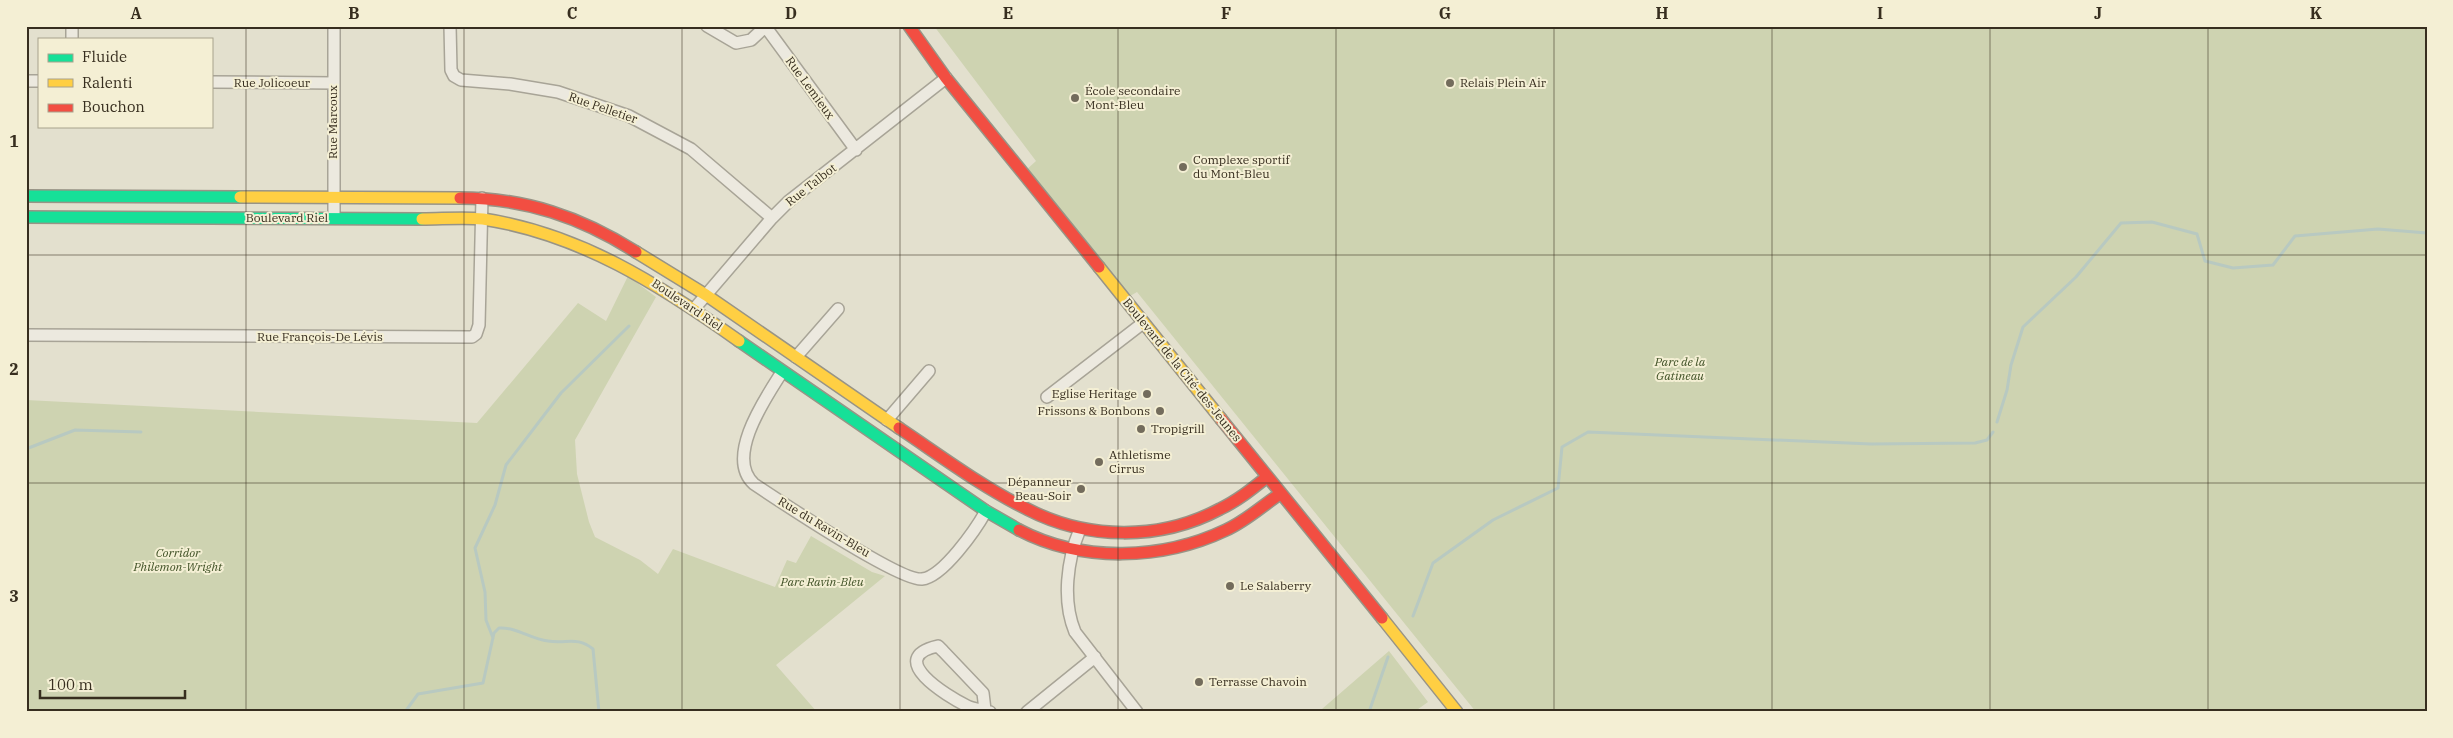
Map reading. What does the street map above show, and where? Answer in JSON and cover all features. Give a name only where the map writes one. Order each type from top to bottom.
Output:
[{"type":"street","name":"Rue Marcoux","points":[[334,26],[334,218]]},
{"type":"street","name":"Rue Pelletier","points":[[450,26],[451,70],[454,76],[461,80],[551,91],[583,98],[629,116],[690,149],[772,218]]},
{"type":"street","points":[[707,26],[736,43],[751,40],[765,27]]},
{"type":"street","name":"Boulevard de la Cité-des-Jeunes","points":[[909,26],[946,78],[1457,712]]},
{"type":"street","name":"Rue Lemieux","points":[[765,27],[856,150]]},
{"type":"street","name":"Rue Talbot","points":[[694,309],[772,218],[789,202],[946,78]]},
{"type":"street","name":"Rue Jolicoeur","points":[[212,82],[334,83]]},
{"type":"street","name":"Boulevard Riel","points":[[26,196],[482,198],[528,204],[576,219],[620,241],[706,295],[886,420],[1016,504],[1056,523],[1080,529],[1133,533],[1182,525],[1228,505],[1267,477]]},
{"type":"street","name":"Rue François-De Lévis","points":[[26,335],[472,337],[476,334],[479,325],[482,198]]},
{"type":"street","name":"Boulevard Riel","points":[[26,217],[481,219],[531,227],[572,241],[654,283],[986,511],[1027,534],[1072,549],[1111,553],[1135,553],[1183,545],[1205,539],[1232,526],[1280,494]]},
{"type":"street","points":[[796,357],[838,309]]},
{"type":"street","points":[[1047,396],[1143,323]]},
{"type":"street","points":[[886,420],[929,371]]},
{"type":"street","name":"Rue du Ravin-Bleu","points":[[782,372],[759,408],[752,425],[744,462],[748,475],[754,484],[826,531],[909,577],[918,579],[930,576],[958,552],[967,543],[986,511]]},
{"type":"street","points":[[1080,529],[1072,549],[1068,610],[1070,620],[1075,632],[1137,712]]},
{"type":"street","points":[[938,646],[983,693],[988,711],[967,706],[924,678],[918,671],[916,661],[921,653],[938,646]]},
{"type":"street","points":[[1027,712],[1095,657]]},
{"type":"green space","name":"Parc de la Gatineau","points":[[934,26],[2427,26],[2427,712],[1476,712],[1137,292],[1125,299],[1024,172],[1036,161]]},
{"type":"green space","name":"Corridor Philemon-Wright","points":[[628,276],[656,297],[575,440],[577,474],[589,522],[595,537],[640,560],[658,574],[673,549],[775,587],[787,560],[796,563],[811,536],[872,572],[885,576],[776,665],[817,712],[26,712],[26,400],[477,423],[578,303],[606,321]]},
{"type":"green space","points":[[1389,651],[1428,702],[1414,712],[1322,712],[1322,709]]},
{"type":"waterway","points":[[1997,422],[2007,390],[2011,365],[2023,327],[2076,277],[2121,223],[2152,222],[2197,234],[2205,261],[2233,268],[2273,265],[2295,236],[2378,229],[2427,233]]},
{"type":"waterway","points":[[493,638],[486,620],[485,592],[475,548],[495,505],[506,465],[561,393],[629,326]]},
{"type":"waterway","points":[[26,449],[75,430],[141,432]]},
{"type":"waterway","points":[[1413,616],[1433,563],[1493,520],[1558,488],[1562,447],[1588,432],[1871,444],[1975,443],[1987,440],[1993,432]]},
{"type":"waterway","points":[[405,712],[418,694],[483,683],[494,633],[499,628],[512,629],[548,641],[582,643],[593,649],[599,712]]},
{"type":"waterway","points":[[1369,712],[1388,657]]},
{"type":"traffic: fast","points":[[26,196],[240,197]]},
{"type":"traffic: fast","points":[[26,217],[422,219]]},
{"type":"traffic: fast","points":[[739,341],[986,511],[1019,530]]},
{"type":"traffic: slow","points":[[240,197],[460,198]]},
{"type":"traffic: slow","points":[[422,219],[483,219],[519,226],[586,249],[679,300],[739,341]]},
{"type":"traffic: slow","points":[[636,252],[706,295],[899,428]]},
{"type":"traffic: slow","points":[[1099,267],[1221,419]]},
{"type":"traffic: slow","points":[[1382,618],[1457,712]]},
{"type":"traffic: jam","points":[[909,26],[946,78],[1099,267]]},
{"type":"traffic: jam","points":[[460,198],[507,202],[552,212],[594,229],[636,252]]},
{"type":"traffic: jam","points":[[1221,419],[1382,618]]},
{"type":"traffic: jam","points":[[899,428],[978,481],[1027,509],[1074,527],[1099,531],[1124,533],[1173,527],[1220,509],[1267,477]]},
{"type":"traffic: jam","points":[[1019,530],[1043,541],[1069,548],[1122,554],[1149,552],[1202,540],[1226,530],[1247,518],[1280,494]]},
{"type":"place","name":"Relais Plein Air","points":[[1450,83]]},
{"type":"place","name":"École secondaire Mont-Bleu","points":[[1075,98]]},
{"type":"place","name":"Complexe sportif du Mont-Bleu","points":[[1183,167]]},
{"type":"place","name":"Eglise Heritage","points":[[1147,394]]},
{"type":"place","name":"Frissons & Bonbons","points":[[1160,411]]},
{"type":"place","name":"Tropigrill","points":[[1141,429]]},
{"type":"place","name":"Athletisme Cirrus","points":[[1099,462]]},
{"type":"place","name":"Dépanneur Beau-Soir","points":[[1081,489]]},
{"type":"place","name":"Le Salaberry","points":[[1230,586]]},
{"type":"place","name":"Terrasse Chavoin","points":[[1199,682]]},
{"type":"park label","name":"Parc Ravin-Bleu","points":[[822,582]]}]
